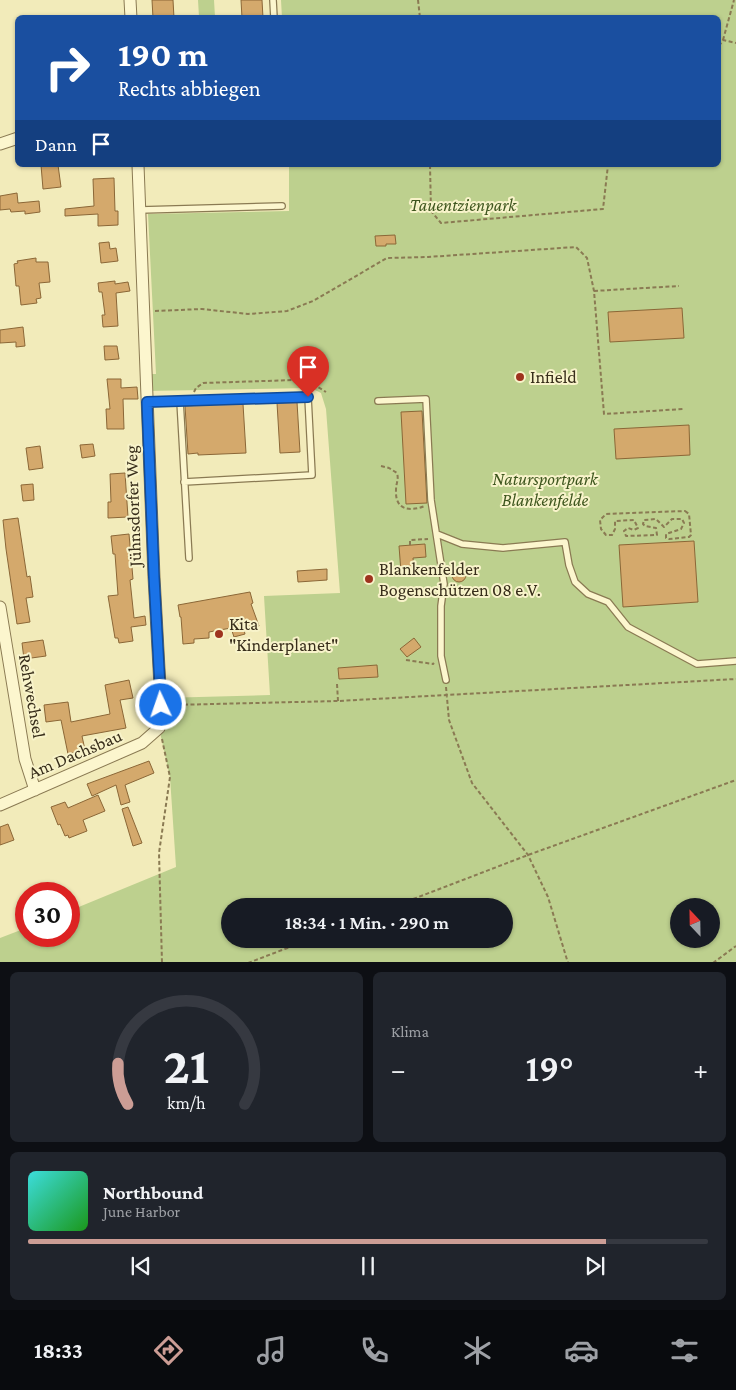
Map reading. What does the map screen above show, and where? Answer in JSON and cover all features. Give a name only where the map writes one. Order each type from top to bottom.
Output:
[{"type":"street","points":[[130,0],[131,15]]},
{"type":"street","points":[[0,144],[15,139]]},
{"type":"street","name":"Jühnsdorfer Weg","points":[[138,167],[154,577],[161,705],[159,728]]},
{"type":"street","name":"Rehwechsel","points":[[0,607],[25,759],[35,790]]},
{"type":"street","name":"Am Dachsbau","points":[[0,805],[142,744],[159,728]]},
{"type":"lane","points":[[273,0],[274,15]]},
{"type":"lane","points":[[140,210],[282,206]]},
{"type":"lane","points":[[147,402],[308,397],[312,475],[184,482]]},
{"type":"lane","points":[[378,402],[426,399],[432,504],[444,584],[441,606],[441,656],[446,680]]},
{"type":"lane","points":[[180,401],[189,558]]},
{"type":"lane","points":[[437,536],[462,544],[503,548],[565,542],[569,565],[575,582],[588,594],[608,602],[628,627],[697,664],[736,661]]},
{"type":"path","points":[[418,0],[420,15]]},
{"type":"path","points":[[721,43],[734,0]]},
{"type":"path","points":[[723,40],[736,43]]},
{"type":"path","points":[[430,167],[431,211],[441,223],[603,209],[608,167]]},
{"type":"path","points":[[143,312],[202,309],[248,314],[287,312],[313,301],[387,258],[576,247],[588,258],[594,291],[604,414],[683,409]]},
{"type":"path","points":[[594,291],[679,286]]},
{"type":"path","points":[[191,396],[196,388],[203,383],[295,380],[313,384],[326,392]]},
{"type":"path","points":[[381,466],[397,473],[396,493],[403,508],[409,510],[419,509],[432,504]]},
{"type":"path","points":[[685,511],[689,514],[690,535],[689,537],[666,538],[666,534],[681,529],[684,523],[682,519],[672,519],[664,526],[656,519],[644,520],[643,524],[656,528],[657,535],[626,536],[624,531],[628,528],[634,530],[638,528],[634,520],[615,521],[615,530],[612,535],[606,535],[601,529],[600,520],[606,514],[685,511]]},
{"type":"path","points":[[410,545],[410,540],[437,536]]},
{"type":"path","points":[[406,660],[433,664],[441,656]]},
{"type":"path","points":[[161,705],[338,701],[736,679]]},
{"type":"path","points":[[446,680],[449,720],[472,783],[528,855],[548,897],[568,962]]},
{"type":"path","points":[[337,684],[338,701]]},
{"type":"path","points":[[159,728],[170,777],[159,853],[162,962]]},
{"type":"path","points":[[416,898],[528,855],[736,780]]},
{"type":"path","points":[[713,962],[736,946]]},
{"type":"path","points":[[248,962],[288,948]]},
{"type":"green space","points":[[198,0],[214,0],[215,15],[199,15]]},
{"type":"green space","points":[[281,0],[736,0],[736,962],[0,962],[0,938],[15,932],[15,947],[80,947],[80,906],[176,867],[170,777],[159,728],[161,698],[270,695],[264,596],[340,593],[326,409],[321,393],[311,388],[146,391],[145,374],[156,374],[148,214],[289,211],[289,167],[721,167],[721,15],[282,15]]},
{"type":"building","points":[[152,0],[173,0],[174,15],[153,15]]},
{"type":"building","points":[[241,0],[262,0],[263,15],[242,15]]},
{"type":"building","points":[[41,167],[58,167],[61,187],[43,189]]},
{"type":"building","points":[[114,178],[115,211],[118,211],[118,225],[98,226],[98,214],[65,216],[65,209],[94,206],[93,179]]},
{"type":"building","points":[[17,193],[18,203],[39,201],[40,212],[25,214],[25,211],[11,212],[10,209],[0,210],[0,196]]},
{"type":"building","points":[[395,235],[396,244],[376,246],[375,236]]},
{"type":"building","points":[[109,242],[110,249],[116,248],[118,261],[101,263],[99,243]]},
{"type":"building","points":[[36,258],[36,262],[48,262],[50,282],[39,283],[41,298],[36,299],[37,303],[21,305],[19,286],[16,286],[14,264],[18,263],[17,261]]},
{"type":"building","points":[[115,281],[115,284],[128,282],[130,291],[116,293],[118,326],[103,327],[102,315],[105,315],[102,292],[99,292],[98,283]]},
{"type":"building","points":[[682,308],[684,338],[610,342],[608,312]]},
{"type":"building","points":[[23,327],[25,346],[16,347],[16,342],[0,343],[0,330]]},
{"type":"building","points":[[104,346],[117,346],[119,359],[105,360]]},
{"type":"building","points":[[107,379],[121,379],[121,388],[137,387],[138,399],[123,399],[124,429],[107,429],[106,409],[110,409]]},
{"type":"building","points":[[297,402],[300,452],[280,453],[277,403]]},
{"type":"building","points":[[243,404],[246,453],[188,454],[185,406]]},
{"type":"building","points":[[422,411],[427,503],[406,504],[401,412]]},
{"type":"building","points":[[689,425],[690,455],[616,459],[614,429]]},
{"type":"building","points":[[93,444],[95,456],[82,458],[80,445]]},
{"type":"building","points":[[40,446],[43,468],[29,470],[26,448]]},
{"type":"building","points":[[125,473],[128,517],[108,518],[108,502],[111,502],[110,474]]},
{"type":"building","points":[[33,484],[34,500],[23,501],[21,485]]},
{"type":"building","points":[[18,518],[27,577],[30,576],[33,597],[26,598],[30,622],[17,624],[3,520]]},
{"type":"building","points":[[129,534],[133,579],[130,580],[134,618],[145,616],[146,625],[131,627],[133,641],[119,643],[118,638],[115,638],[108,596],[118,595],[115,554],[113,554],[111,536]]},
{"type":"building","points":[[694,541],[698,602],[623,607],[619,545]]},
{"type":"building","points":[[425,544],[426,557],[413,558],[414,571],[401,572],[399,546]]},
{"type":"building","points":[[459,568],[464,570],[466,575],[464,580],[459,582],[454,580],[452,575],[454,570]]},
{"type":"building","points":[[327,569],[327,580],[298,582],[297,571]]},
{"type":"building","points":[[250,592],[253,603],[251,604],[259,626],[244,630],[245,634],[234,637],[231,628],[209,632],[209,638],[194,639],[194,643],[183,644],[178,605]]},
{"type":"building","points":[[414,638],[421,647],[407,657],[400,649]]},
{"type":"building","points":[[43,640],[46,656],[24,659],[22,643]]},
{"type":"building","points":[[377,665],[378,677],[339,679],[338,668]]},
{"type":"building","points":[[129,680],[133,698],[120,700],[126,728],[82,736],[85,750],[68,754],[61,720],[46,722],[44,705],[68,702],[71,722],[110,714],[105,685]]},
{"type":"building","points":[[149,761],[154,773],[125,785],[130,802],[121,805],[116,785],[92,796],[87,784]]},
{"type":"building","points":[[98,795],[105,811],[83,820],[87,831],[69,838],[68,835],[65,836],[60,824],[58,825],[51,807],[65,802],[68,808]]},
{"type":"building","points":[[128,807],[142,843],[133,846],[122,809]]},
{"type":"building","points":[[8,824],[14,840],[0,845],[0,827]]},
{"type":"place","name":"Infield","points":[[520,377]]},
{"type":"place","name":"Blankenfelder Bogenschützen 08 e.V.","points":[[369,579]]},
{"type":"place","name":"Kita \"Kinderplanet\"","points":[[219,634]]},
{"type":"route","points":[[161,705],[147,402],[308,397]]},
{"type":"park label","name":"Tauentzienpark","points":[[463,205]]},
{"type":"park label","name":"Natursportpark Blankenfelde","points":[[545,489]]}]
